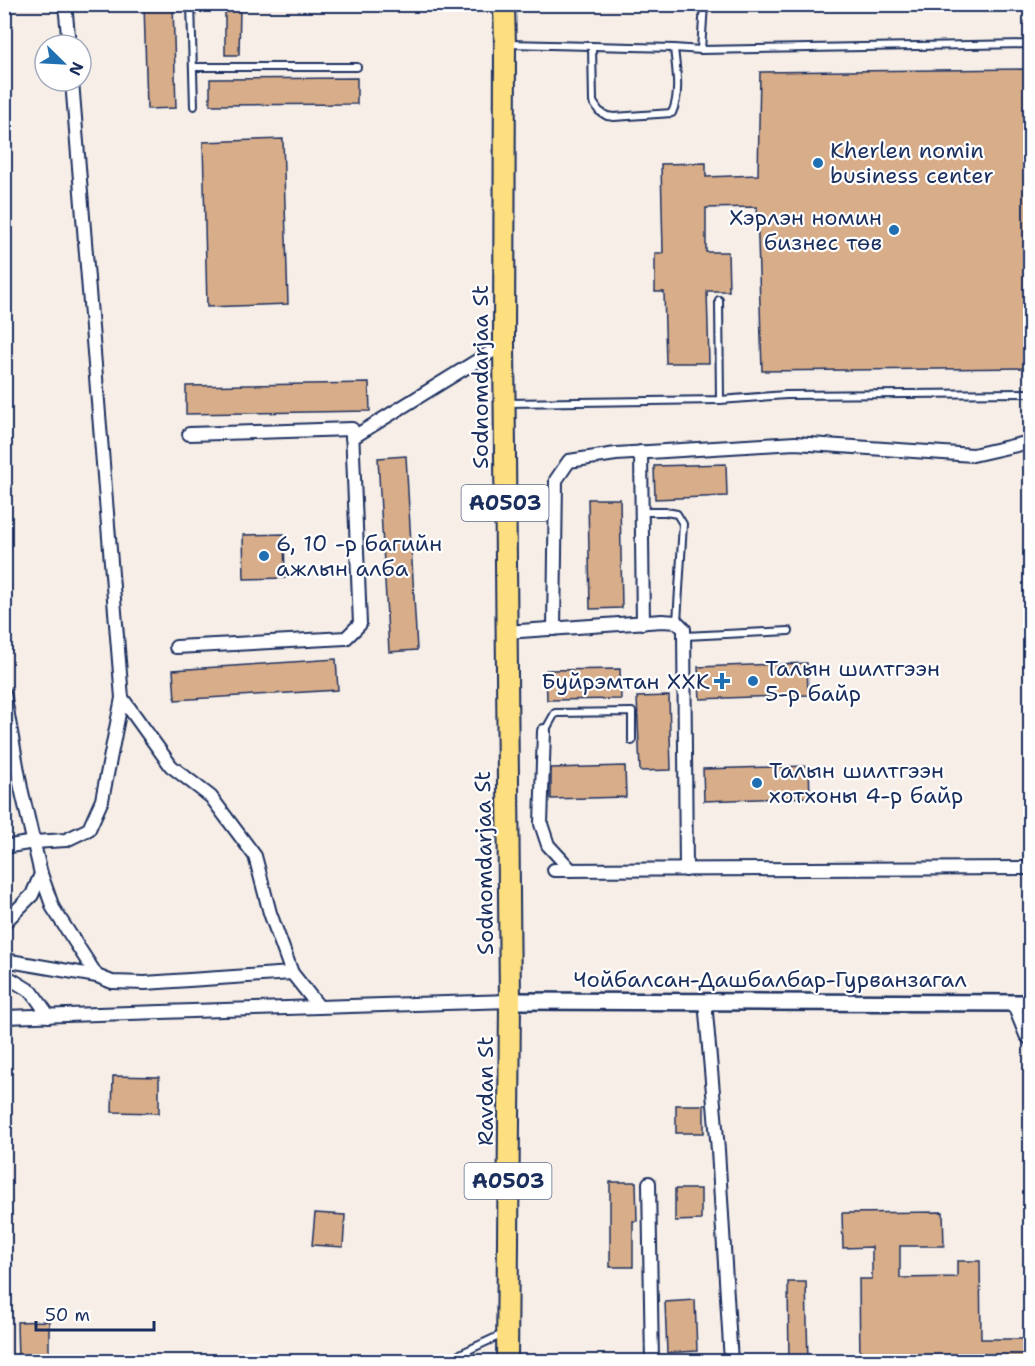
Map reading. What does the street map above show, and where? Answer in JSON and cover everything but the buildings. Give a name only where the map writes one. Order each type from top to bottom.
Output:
[{"type":"main road","name":"Sodnomdarjaa St","points":[[498,5],[505,44],[504,404],[510,1001]]},
{"type":"main road","name":"Ravdan St","points":[[507,1362],[510,1001]]},
{"type":"street","points":[[65,4],[68,33]]},
{"type":"street","points":[[4,847],[66,840],[89,829],[102,800],[122,698],[73,93]]},
{"type":"street","points":[[352,438],[504,344]]},
{"type":"street","points":[[177,647],[346,638],[360,624],[352,429],[189,434]]},
{"type":"street","points":[[554,629],[556,480],[569,461],[641,452],[795,443],[973,455],[1030,442]]},
{"type":"street","points":[[641,452],[643,623]]},
{"type":"street","points":[[506,632],[677,622],[684,629],[686,870]]},
{"type":"street","points":[[4,693],[21,788],[41,874],[53,908],[97,976]]},
{"type":"street","points":[[122,698],[171,766],[211,797],[255,856],[270,913],[292,973],[319,1007]]},
{"type":"street","points":[[544,731],[541,824],[548,845],[571,870]]},
{"type":"street","points":[[554,870],[1030,868]]},
{"type":"street","points":[[4,922],[32,895],[41,874]]},
{"type":"street","points":[[4,960],[97,976],[112,982],[145,983],[292,973]]},
{"type":"street","points":[[4,975],[32,992],[49,1016]]},
{"type":"street","points":[[4,1017],[510,1001]]},
{"type":"street","name":"Чойбалсан-Дашбалбар-Гурванзагал","points":[[510,1001],[1030,1003]]},
{"type":"street","points":[[705,1001],[718,1150],[730,1362]]},
{"type":"street","points":[[1013,1003],[1026,1035],[1030,1039]]},
{"type":"street","points":[[649,1183],[652,1362]]},
{"type":"lane","points":[[191,4],[194,106]]},
{"type":"lane","points":[[700,50],[704,4]]},
{"type":"lane","points":[[505,44],[700,50],[1030,44]]},
{"type":"lane","points":[[592,46],[593,102],[599,111],[614,117],[672,113],[677,92],[674,48]]},
{"type":"lane","points":[[192,67],[357,67]]},
{"type":"lane","points":[[719,300],[720,400]]},
{"type":"lane","points":[[504,404],[720,400],[786,396],[1030,393]]},
{"type":"lane","points":[[642,512],[678,514],[683,524],[677,622]]},
{"type":"lane","points":[[684,636],[789,631]]},
{"type":"lane","points":[[544,731],[555,713],[632,712],[632,741]]},
{"type":"lane","points":[[450,1362],[462,1353],[507,1332]]},
{"type":"place","name":"Kherlen nomin business center","points":[[818,163]]},
{"type":"place","name":"Хэрлэн номин бизнес төв","points":[[894,230]]},
{"type":"place","name":"6, 10 -р багийн ажлын алба","points":[[264,556]]},
{"type":"place","name":"Буйрэмтан ХХК","points":[[722,681]]},
{"type":"place","name":"Талын шилтгээн 5-р байр","points":[[753,681]]},
{"type":"place","name":"Талын шилтгээн хотхоны 4-р байр","points":[[757,783]]}]
